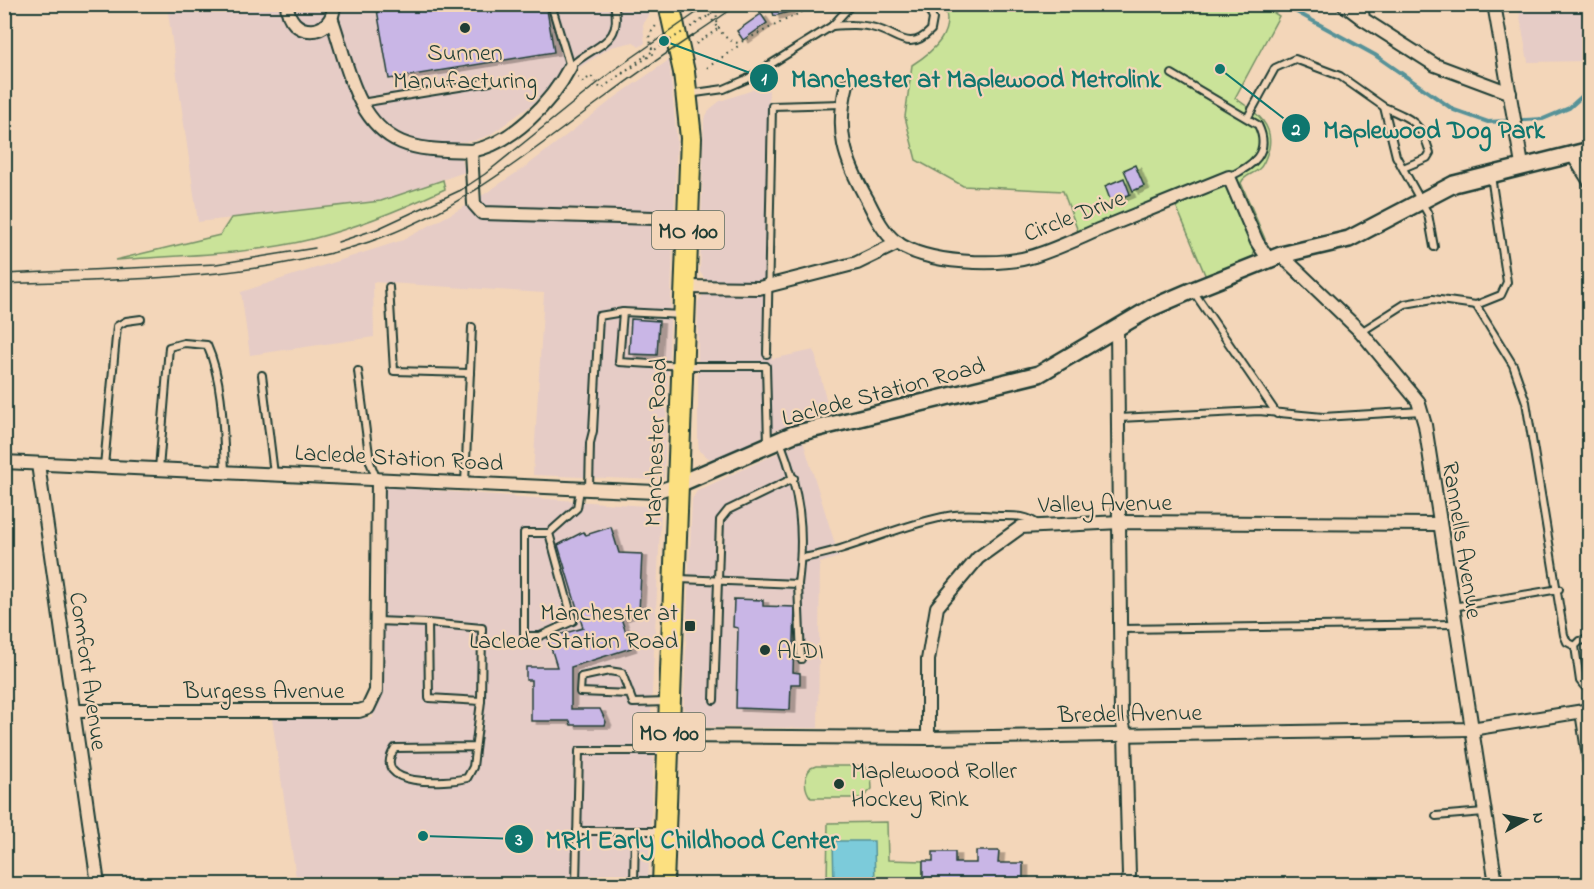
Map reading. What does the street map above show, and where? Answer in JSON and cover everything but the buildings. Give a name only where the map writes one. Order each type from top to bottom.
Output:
[{"type":"main road","name":"Manchester Road","points":[[663,885],[691,138],[687,94],[669,4]]},
{"type":"street","points":[[287,4],[290,19],[300,29],[321,30],[332,20]]},
{"type":"street","points":[[334,4],[332,20],[361,103],[375,123],[403,143],[471,152],[494,145],[553,96],[573,70]]},
{"type":"street","points":[[1343,4],[1435,65],[1510,93]]},
{"type":"street","points":[[1361,4],[1363,19]]},
{"type":"street","points":[[1494,4],[1522,165]]},
{"type":"street","points":[[686,287],[759,288],[769,286],[857,263],[898,243],[877,218],[845,157],[841,131],[842,104],[847,84]]},
{"type":"street","name":"Laclede Station Road","points":[[4,462],[655,492],[679,484],[794,434],[1039,374],[1151,308],[1192,290],[1275,257],[1349,239],[1454,184],[1522,165],[1590,150]]},
{"type":"street","points":[[471,152],[474,204],[482,213],[688,219]]},
{"type":"street","points":[[1572,154],[1590,182]]},
{"type":"street","name":"Circle Drive","points":[[898,243],[933,255],[978,263],[1032,256],[1229,177]]},
{"type":"street","name":"Rannells Avenue","points":[[1229,177],[1257,242],[1361,332],[1418,401],[1497,885]]},
{"type":"street","points":[[1117,328],[1121,716],[1125,734],[1129,875],[1127,885]]},
{"type":"street","name":"Comfort Avenue","points":[[38,464],[99,885]]},
{"type":"street","name":"Burgess Avenue","points":[[74,711],[359,711],[368,708],[376,691],[378,480]]},
{"type":"street","name":"Valley Avenue","points":[[928,738],[928,660],[937,607],[978,558],[1021,527],[1120,522],[1439,524]]},
{"type":"street","name":"Bredell Avenue","points":[[669,744],[1472,729],[1584,711]]},
{"type":"lane","points":[[551,4],[573,70]]},
{"type":"lane","points":[[573,70],[582,56],[610,39],[617,27],[614,4]]},
{"type":"lane","points":[[687,94],[735,85],[832,26],[852,4]]},
{"type":"lane","points":[[832,26],[875,28],[906,42],[915,41],[931,30],[933,19],[927,4]]},
{"type":"lane","points":[[1248,117],[1275,68],[1295,59],[1340,76],[1384,107],[1414,120],[1425,135],[1430,153],[1426,158],[1403,168]]},
{"type":"lane","points":[[1172,74],[1258,125],[1262,133],[1261,153],[1249,168],[1229,177]]},
{"type":"lane","points":[[361,103],[490,82]]},
{"type":"lane","points":[[767,354],[772,106],[842,104]]},
{"type":"lane","points":[[1384,107],[1396,156],[1422,201],[1430,220],[1434,247]]},
{"type":"lane","points":[[1361,332],[1405,304],[1433,299],[1476,305],[1501,294],[1507,282],[1491,174]]},
{"type":"lane","points":[[389,287],[394,371],[470,373]]},
{"type":"lane","points":[[1192,290],[1277,414]]},
{"type":"lane","points":[[1476,305],[1521,383],[1536,453],[1559,589],[1564,635],[1567,642],[1575,646]]},
{"type":"lane","points":[[623,312],[619,362],[684,366],[766,366],[774,443],[794,478],[800,500],[802,558],[798,584],[801,660]]},
{"type":"lane","points":[[549,533],[573,621],[540,636],[525,636],[524,533],[549,533],[577,508],[585,488],[593,431],[599,316],[623,312],[685,315]]},
{"type":"lane","points":[[104,466],[117,326],[126,321],[141,320]]},
{"type":"lane","points":[[465,483],[472,327]]},
{"type":"lane","points":[[159,469],[169,347],[184,343],[207,345],[211,355],[222,413],[225,472]]},
{"type":"lane","points":[[358,370],[370,462],[378,480]]},
{"type":"lane","points":[[262,375],[274,474]]},
{"type":"lane","points":[[1119,418],[1259,411],[1323,417],[1421,411]]},
{"type":"lane","points":[[714,700],[717,580],[722,515],[794,478]]},
{"type":"lane","points":[[802,558],[834,552],[897,529],[948,516],[1016,516],[1029,518],[1038,526]]},
{"type":"lane","points":[[675,579],[798,584]]},
{"type":"lane","points":[[1452,607],[1559,589]]},
{"type":"lane","points":[[376,621],[482,628],[481,701],[473,767],[467,778],[453,782],[402,778],[394,774],[391,767],[391,754],[395,748],[401,746],[474,747]]},
{"type":"lane","points":[[428,623],[429,698],[481,701]]},
{"type":"lane","points":[[1121,629],[1455,624]]},
{"type":"lane","points":[[1575,646],[1580,641],[1590,639]]},
{"type":"lane","points":[[1575,646],[1580,681],[1584,686],[1590,685]]},
{"type":"lane","points":[[630,694],[580,692],[580,677],[609,671],[622,673],[630,694],[633,703],[670,702]]},
{"type":"lane","points":[[1584,711],[1590,783]]},
{"type":"lane","points":[[576,885],[579,751],[669,744]]},
{"type":"lane","points":[[1436,816],[1485,812]]},
{"type":"lane","points":[[577,831],[665,831]]},
{"type":"lane","points":[[634,885],[635,831]]},
{"type":"path","points":[[718,29],[718,6],[720,4]]},
{"type":"path","points":[[573,70],[583,82],[591,76],[601,89],[645,56],[726,4]]},
{"type":"path","points":[[707,69],[744,42],[790,16],[818,4]]},
{"type":"path","points":[[710,15],[727,40],[744,42]]},
{"type":"path","points":[[622,74],[653,54],[649,35],[658,22]]},
{"type":"path","points":[[696,44],[718,29]]},
{"type":"shaded area","points":[[167,5],[653,5],[643,25],[645,43],[639,47],[634,42],[611,47],[549,87],[533,104],[490,135],[473,141],[458,142],[465,172],[381,201],[198,222]]},
{"type":"shaded area","points":[[1518,5],[1589,5],[1589,61],[1528,62]]},
{"type":"shaded area","points":[[669,60],[677,140],[664,478],[657,480],[533,475],[544,293],[373,282],[374,337],[250,355],[241,292],[403,240],[471,203],[528,165],[617,96]]},
{"type":"shaded area","points":[[769,80],[766,281],[706,281],[700,272],[704,119],[710,109],[720,101],[750,91]]},
{"type":"shaded area","points":[[773,292],[772,359],[814,350],[831,419],[776,430],[720,457],[710,459],[699,451],[698,442],[698,302],[704,293],[758,295]]},
{"type":"shaded area","points":[[803,441],[839,557],[820,563],[818,728],[688,727],[683,718],[692,499],[697,491]]},
{"type":"shaded area","points":[[387,487],[659,507],[661,510],[651,712],[655,724],[648,884],[297,884],[272,719],[373,718],[379,491]]},
{"type":"green space","points":[[1260,4],[1279,16],[1235,98],[1261,118],[1270,139],[1262,165],[1244,178],[1241,183],[1265,239],[1253,249],[1254,256],[1206,277],[1172,196],[1079,234],[1063,191],[963,186],[916,160],[905,117],[912,65],[928,54],[945,33],[947,15],[944,5]]},
{"type":"green space","points":[[443,180],[445,189],[363,223],[312,239],[239,251],[115,260],[220,235],[231,218],[381,201]]},
{"type":"green space","name":"Maplewood Roller Hockey Rink","points":[[816,766],[864,766],[871,773],[872,789],[862,798],[811,798],[807,791],[806,779],[811,768]]},
{"type":"green space","points":[[887,822],[888,860],[923,861],[923,884],[827,884],[828,823]]},
{"type":"water","points":[[833,841],[874,841],[875,884],[834,884]]},
{"type":"waterway","points":[[1282,4],[1375,55],[1454,110],[1488,122],[1543,119],[1569,108],[1590,89]]},
{"type":"tram line","points":[[338,242],[377,229],[461,190],[485,174],[614,70],[709,4]]},
{"type":"tram line","points":[[4,284],[143,279],[235,271],[325,255],[369,242],[435,214],[494,178],[640,72],[739,4]]},
{"type":"tram line","points":[[4,274],[216,264],[315,248]]},
{"type":"place","name":"Sunnen Manufacturing","points":[[465,28]]},
{"type":"place","name":"Manchester at Maplewood Metrolink","points":[[664,41]]},
{"type":"place","name":"Maplewood Dog Park","points":[[1220,69]]},
{"type":"place","name":"Manchester at Laclede Station Road","points":[[690,626]]},
{"type":"place","name":"ALDI","points":[[765,650]]},
{"type":"place","name":"Maplewood Roller Hockey Rink","points":[[839,784]]},
{"type":"place","name":"MRH Early Childhood Center","points":[[423,836]]}]
